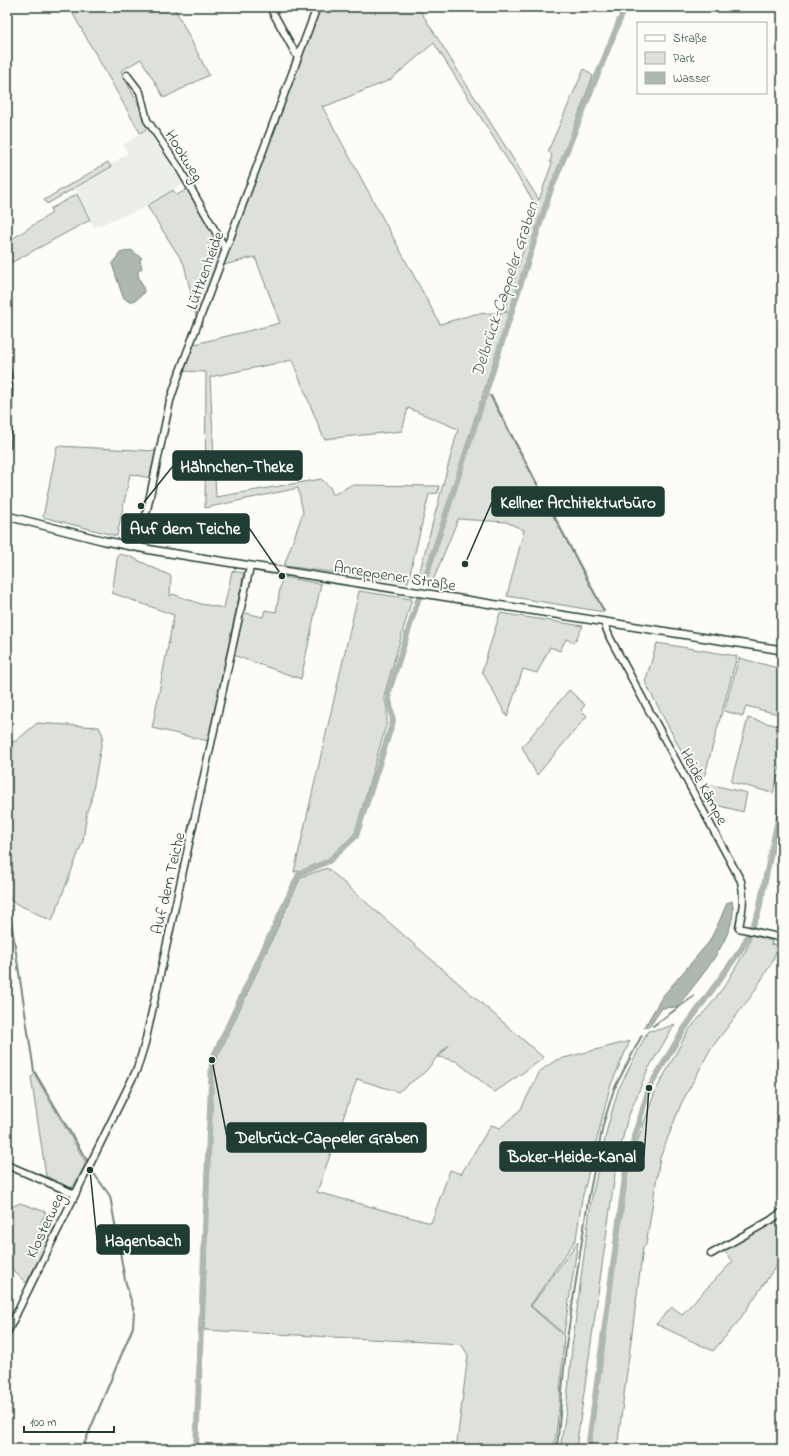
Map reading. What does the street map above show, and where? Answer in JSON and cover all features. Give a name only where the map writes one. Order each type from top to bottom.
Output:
[{"type":"street","points":[[270,7],[298,58]]},
{"type":"street","name":"Lüttkenheide","points":[[139,548],[170,401],[225,248],[317,7]]},
{"type":"street","name":"Hookweg","points":[[127,75],[140,92],[147,120],[178,166],[225,248]]},
{"type":"street","points":[[7,370],[9,386],[7,446]]},
{"type":"street","name":"Anreppener Straße","points":[[7,516],[139,548],[250,567],[782,650]]},
{"type":"street","name":"Auf dem Teiche","points":[[75,1194],[137,1069],[145,1043],[250,567]]},
{"type":"street","name":"Heide Kämpe","points":[[605,622],[610,638],[741,882],[744,896],[739,928],[782,938]]},
{"type":"street","name":"Klosterweg","points":[[7,1164],[75,1194],[7,1333]]},
{"type":"street","points":[[711,1254],[771,1220],[782,1212]]},
{"type":"shaded area","points":[[150,127],[183,184],[139,210],[94,227],[76,189],[128,153],[123,145]]},
{"type":"green space","points":[[69,7],[174,7],[209,75],[164,98],[141,59],[121,71],[150,127],[140,133]]},
{"type":"green space","points":[[320,7],[418,7],[539,200],[552,163],[550,162],[552,155],[548,151],[584,69],[593,76],[544,206],[510,310],[504,311],[537,207],[434,43],[390,80],[326,106],[322,106],[440,324],[475,314],[510,312],[484,391],[490,396],[604,612],[507,596],[524,530],[506,522],[458,519],[432,583],[417,581],[458,429],[408,408],[402,431],[324,439],[292,360],[210,377],[216,497],[321,479],[330,487],[333,495],[351,485],[439,486],[438,493],[429,494],[408,582],[284,566],[303,512],[298,488],[205,508],[206,372],[181,371],[191,345],[280,323],[255,257],[216,267],[197,320],[184,264],[147,206],[173,190],[177,195],[187,189],[223,250],[228,253]]},
{"type":"green space","points":[[108,162],[111,167],[47,204],[44,200]]},
{"type":"green space","points":[[77,194],[90,220],[7,265],[7,242],[52,213],[50,209]]},
{"type":"green space","points":[[57,446],[156,451],[150,478],[130,474],[117,536],[43,517]]},
{"type":"green space","points":[[118,554],[129,556],[171,576],[170,596],[173,594],[201,604],[224,608],[232,571],[244,573],[208,741],[152,728],[174,615],[112,593]]},
{"type":"green space","points":[[282,577],[321,584],[301,679],[233,655],[241,612],[263,617],[265,610],[276,612]]},
{"type":"green space","points":[[359,591],[412,599],[384,696],[387,708],[387,722],[355,833],[339,850],[326,860],[303,870],[294,872]]},
{"type":"green space","points":[[500,613],[583,626],[574,643],[566,639],[560,651],[550,647],[537,673],[523,669],[507,717],[482,671]]},
{"type":"green space","points":[[657,643],[737,656],[705,774],[698,783],[645,682]]},
{"type":"green space","points":[[739,658],[782,669],[782,715],[746,706],[743,716],[724,711]]},
{"type":"green space","points":[[569,690],[585,705],[581,710],[587,716],[537,775],[522,747]]},
{"type":"green space","points":[[748,718],[782,727],[782,759],[773,793],[731,782]]},
{"type":"green space","points":[[37,723],[99,727],[103,735],[91,801],[87,811],[83,841],[52,921],[11,901],[7,882],[7,742],[16,741]]},
{"type":"green space","points":[[709,784],[747,793],[743,812],[705,802]]},
{"type":"green space","points":[[327,868],[544,1058],[495,1092],[456,1061],[439,1057],[449,1045],[425,1072],[398,1092],[357,1079],[317,1192],[431,1223],[450,1170],[461,1174],[491,1125],[500,1128],[521,1109],[540,1071],[556,1060],[630,1041],[610,1087],[582,1199],[576,1239],[530,1306],[564,1336],[559,1409],[554,1449],[456,1449],[468,1355],[461,1344],[204,1330],[212,1069],[301,877]]},
{"type":"green space","points":[[752,935],[772,941],[771,945],[772,944],[778,947],[771,964],[752,995],[710,1050],[681,1104],[660,1158],[646,1245],[643,1248],[617,1449],[590,1449],[629,1164],[655,1092],[688,1031],[712,1003],[727,982],[746,950]]},
{"type":"green space","points":[[675,1024],[647,1071],[627,1120],[616,1167],[576,1449],[560,1449],[566,1411],[572,1347],[591,1201],[608,1125],[618,1090],[648,1031],[662,1029]]},
{"type":"green space","points":[[35,1075],[86,1163],[73,1187],[68,1188],[46,1176],[31,1077]]},
{"type":"green space","points":[[20,1203],[46,1212],[41,1222],[56,1229],[26,1283],[7,1264],[7,1207],[9,1208]]},
{"type":"green space","points":[[771,1223],[782,1227],[782,1257],[738,1322],[713,1351],[656,1324],[672,1307],[682,1314],[733,1261],[723,1250]]},
{"type":"green space","points":[[578,1241],[564,1334],[531,1306]]},
{"type":"water","points":[[131,250],[142,258],[140,260],[142,268],[138,271],[144,293],[136,300],[129,302],[123,297],[112,264],[120,253]]},
{"type":"water","points":[[732,901],[733,913],[730,927],[724,942],[715,957],[677,1007],[662,1008],[650,1026],[644,1028],[662,997],[709,942],[727,903]]},
{"type":"waterway","name":"Delbrück-Cappeler Graben","points":[[553,185],[625,7]]},
{"type":"waterway","name":"Delbrück-Cappeler Graben","points":[[484,398],[551,189]]},
{"type":"waterway","points":[[491,396],[604,611]]},
{"type":"waterway","name":"Delbrück-Cappeler Graben","points":[[424,582],[482,403]]},
{"type":"waterway","name":"Delbrück-Cappeler Graben","points":[[196,1449],[212,1060],[299,874],[329,861],[356,836],[393,721],[388,694],[420,594]]},
{"type":"waterway","points":[[588,1449],[627,1163],[649,1088],[684,1029],[742,948],[758,914],[782,800]]},
{"type":"waterway","points":[[7,894],[34,1071],[89,1164]]},
{"type":"waterway","points":[[653,1026],[694,996]]},
{"type":"waterway","points":[[557,1449],[566,1346],[588,1201],[603,1125],[614,1089],[642,1035]]},
{"type":"waterway","points":[[82,1449],[133,1327],[134,1311],[125,1280],[110,1196],[90,1168]]},
{"type":"place","name":"Hähnchen-Theke","points":[[141,506]]},
{"type":"place","name":"Kellner Architekturbüro","points":[[465,564]]},
{"type":"place","name":"Auf dem Teiche","points":[[282,576]]},
{"type":"place","name":"Delbrück-Cappeler Graben","points":[[212,1060]]},
{"type":"place","name":"Boker-Heide-Kanal","points":[[649,1088]]},
{"type":"place","name":"Hagenbach","points":[[90,1170]]}]
